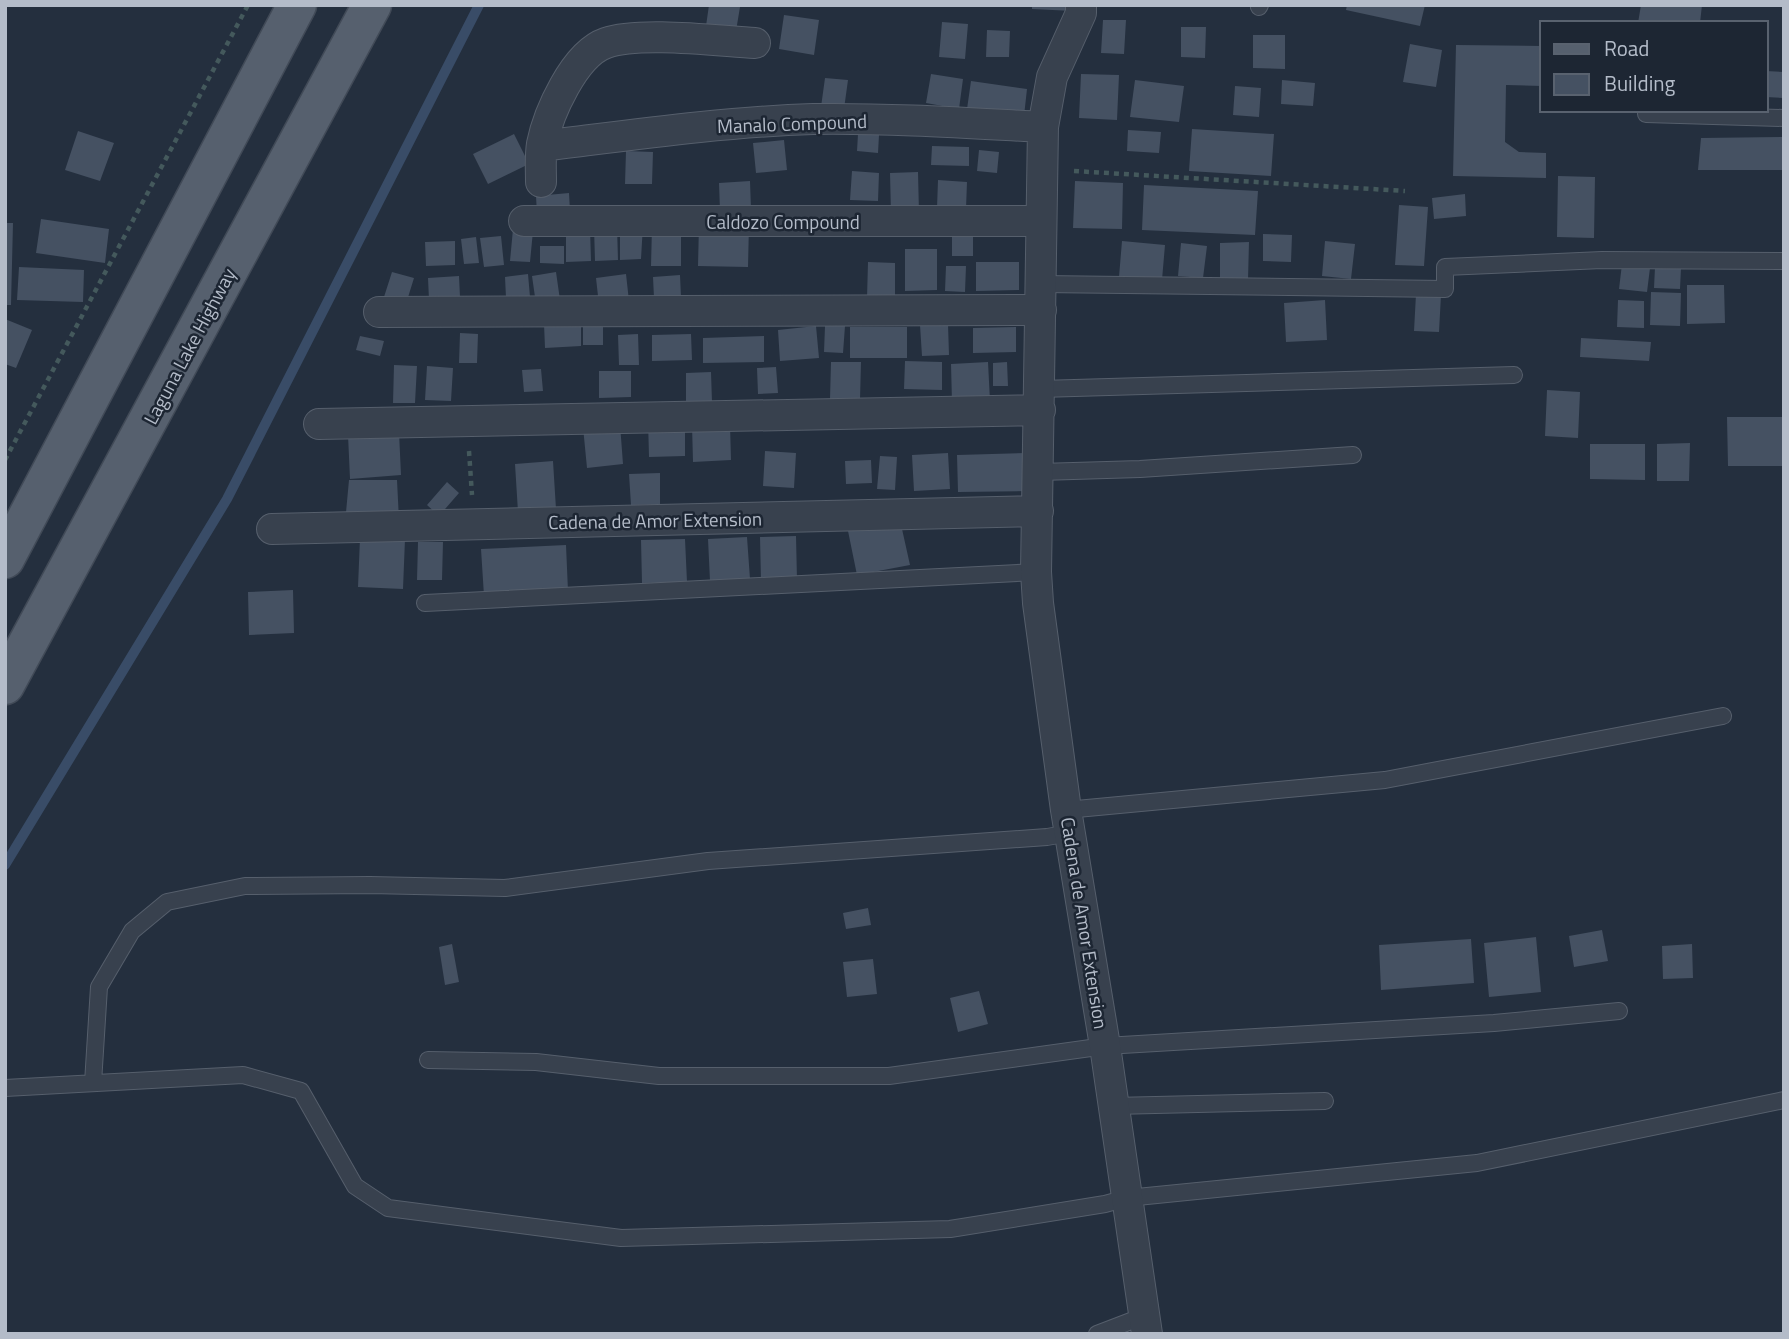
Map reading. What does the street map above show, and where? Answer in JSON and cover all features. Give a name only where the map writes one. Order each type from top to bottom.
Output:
[{"type":"main road","points":[[5,559],[297,5]]},
{"type":"main road","name":"Laguna Lake Highway","points":[[5,685],[372,5]]},
{"type":"street","name":"Cadena de Amor Extension","points":[[1081,5],[1081,13],[1052,77],[1043,127],[1040,472],[1036,572],[1068,821],[1105,1046],[1146,1325]]},
{"type":"street","points":[[541,182],[542,146],[549,119],[564,86],[591,51],[605,43],[626,39],[662,38],[755,43]]},
{"type":"street","name":"Manalo Compound","points":[[542,146],[669,130],[814,119],[957,121],[1043,127]]},
{"type":"street","name":"Caldozo Compound","points":[[524,221],[1041,221]]},
{"type":"street","points":[[379,312],[1041,297]]},
{"type":"street","points":[[319,425],[1040,399]]},
{"type":"street","name":"Cadena de Amor Extension","points":[[272,529],[1038,511]]},
{"type":"lane","points":[[1646,114],[1784,118]]},
{"type":"lane","points":[[1041,297],[1444,289],[1445,267],[1602,260],[1784,261]]},
{"type":"lane","points":[[1040,399],[1514,375]]},
{"type":"lane","points":[[1040,472],[1140,469],[1353,455]]},
{"type":"lane","points":[[425,603],[1036,572]]},
{"type":"lane","points":[[93,1083],[99,987],[132,931],[167,902],[246,886],[505,888],[708,861],[1047,837],[1068,821],[1385,780],[1723,716]]},
{"type":"lane","points":[[428,1060],[536,1062],[659,1076],[889,1076],[1105,1046],[1494,1023],[1619,1011]]},
{"type":"lane","points":[[5,1088],[243,1075],[301,1091],[355,1186],[388,1208],[621,1238],[950,1228],[1105,1204],[1127,1198],[1477,1163],[1784,1100]]},
{"type":"lane","points":[[1113,1106],[1325,1101]]},
{"type":"lane","points":[[1097,1334],[1146,1325]]},
{"type":"path","points":[[5,460],[248,5]]},
{"type":"path","points":[[1041,169],[1405,191]]},
{"type":"path","points":[[468,421],[473,524]]},
{"type":"building","points":[[709,5],[740,7],[735,37],[705,33]]},
{"type":"building","points":[[1032,5],[1073,5],[1073,11],[1032,9]]},
{"type":"building","points":[[1347,5],[1425,5],[1420,26],[1346,10]]},
{"type":"building","points":[[1641,5],[1702,5],[1700,21],[1638,21]]},
{"type":"building","points":[[784,15],[819,20],[814,55],[779,49]]},
{"type":"building","points":[[1103,20],[1126,20],[1124,54],[1101,53]]},
{"type":"building","points":[[942,22],[968,24],[965,59],[939,57]]},
{"type":"building","points":[[1181,27],[1206,27],[1205,58],[1181,57]]},
{"type":"building","points":[[987,30],[1010,31],[1009,57],[986,57]]},
{"type":"building","points":[[1253,35],[1285,35],[1285,69],[1253,68]]},
{"type":"building","points":[[1410,44],[1442,50],[1436,87],[1403,82]]},
{"type":"building","points":[[1456,45],[1540,46],[1540,86],[1506,85],[1505,142],[1519,152],[1546,153],[1546,178],[1453,176]]},
{"type":"building","points":[[1768,71],[1784,72],[1784,98],[1768,97]]},
{"type":"building","points":[[931,74],[963,79],[959,109],[926,103]]},
{"type":"building","points":[[1081,74],[1119,75],[1117,120],[1079,118]]},
{"type":"building","points":[[825,78],[848,80],[844,109],[821,107]]},
{"type":"building","points":[[1135,80],[1184,86],[1179,122],[1130,117]]},
{"type":"building","points":[[1282,80],[1315,83],[1313,106],[1281,104]]},
{"type":"building","points":[[971,81],[1027,89],[1024,116],[967,109]]},
{"type":"building","points":[[1235,86],[1261,88],[1259,117],[1233,115]]},
{"type":"building","points":[[1192,129],[1274,134],[1271,176],[1189,171]]},
{"type":"building","points":[[1128,130],[1161,132],[1159,153],[1127,151]]},
{"type":"building","points":[[78,131],[114,143],[100,181],[65,170]]},
{"type":"building","points":[[514,134],[529,164],[488,184],[473,154]]},
{"type":"building","points":[[858,134],[879,135],[878,153],[857,151]]},
{"type":"building","points":[[1784,137],[1784,170],[1698,170],[1701,138]]},
{"type":"building","points":[[784,140],[787,170],[756,173],[753,143]]},
{"type":"building","points":[[932,146],[969,147],[969,166],[931,165]]},
{"type":"building","points":[[979,150],[999,152],[997,173],[977,171]]},
{"type":"building","points":[[626,151],[653,152],[652,184],[625,184]]},
{"type":"building","points":[[852,171],[879,173],[878,201],[850,200]]},
{"type":"building","points":[[918,172],[919,213],[891,214],[890,173]]},
{"type":"building","points":[[1558,176],[1595,177],[1594,238],[1557,237]]},
{"type":"building","points":[[938,180],[967,182],[966,209],[937,208]]},
{"type":"building","points":[[750,181],[751,209],[720,211],[719,183]]},
{"type":"building","points":[[1075,181],[1123,183],[1122,229],[1073,228]]},
{"type":"building","points":[[1144,185],[1258,191],[1255,235],[1142,230]]},
{"type":"building","points":[[569,193],[570,211],[537,214],[536,196]]},
{"type":"building","points":[[1465,194],[1466,216],[1434,219],[1432,198]]},
{"type":"building","points":[[1399,205],[1428,207],[1424,266],[1395,265]]},
{"type":"building","points":[[41,219],[109,229],[105,263],[36,253]]},
{"type":"building","points":[[5,223],[13,223],[11,305],[5,305]]},
{"type":"building","points":[[699,224],[749,225],[748,267],[698,266]]},
{"type":"building","points":[[643,225],[641,259],[620,260],[620,227]]},
{"type":"building","points":[[617,226],[618,260],[595,261],[594,227]]},
{"type":"building","points":[[652,226],[681,227],[681,266],[651,266]]},
{"type":"building","points":[[566,227],[590,227],[591,261],[566,262]]},
{"type":"building","points":[[513,229],[533,231],[530,262],[510,261]]},
{"type":"building","points":[[952,230],[973,230],[973,256],[952,256]]},
{"type":"building","points":[[1263,234],[1292,235],[1291,262],[1263,261]]},
{"type":"building","points":[[501,236],[504,265],[484,267],[480,238]]},
{"type":"building","points":[[476,237],[479,263],[464,264],[461,239]]},
{"type":"building","points":[[455,241],[455,265],[426,266],[425,242]]},
{"type":"building","points":[[1122,241],[1165,245],[1162,280],[1119,277]]},
{"type":"building","points":[[1325,241],[1355,244],[1351,279],[1322,276]]},
{"type":"building","points":[[1249,242],[1248,280],[1220,279],[1220,243]]},
{"type":"building","points":[[1181,243],[1207,246],[1203,278],[1178,276]]},
{"type":"building","points":[[540,246],[564,246],[564,264],[540,263]]},
{"type":"building","points":[[905,249],[937,249],[937,290],[905,291]]},
{"type":"building","points":[[868,262],[895,263],[895,299],[867,298]]},
{"type":"building","points":[[976,262],[1019,262],[1019,290],[976,291]]},
{"type":"building","points":[[1622,264],[1650,268],[1647,292],[1619,289]]},
{"type":"building","points":[[946,266],[966,266],[965,292],[945,291]]},
{"type":"building","points":[[19,267],[84,270],[83,302],[17,300]]},
{"type":"building","points":[[1655,267],[1681,268],[1680,289],[1654,288]]},
{"type":"building","points":[[392,272],[414,278],[405,307],[383,300]]},
{"type":"building","points":[[556,272],[560,300],[536,304],[532,276]]},
{"type":"building","points":[[528,274],[530,297],[506,298],[505,277]]},
{"type":"building","points":[[626,274],[629,301],[599,305],[596,278]]},
{"type":"building","points":[[680,275],[681,297],[654,298],[653,277]]},
{"type":"building","points":[[459,276],[460,297],[429,300],[428,278]]},
{"type":"building","points":[[1687,285],[1724,285],[1725,323],[1687,324]]},
{"type":"building","points":[[1651,292],[1681,293],[1680,326],[1650,325]]},
{"type":"building","points":[[1416,294],[1441,295],[1439,332],[1414,331]]},
{"type":"building","points":[[1325,300],[1327,340],[1286,342],[1284,303]]},
{"type":"building","points":[[1618,300],[1644,301],[1644,328],[1617,327]]},
{"type":"building","points":[[5,319],[32,330],[16,368],[5,364]]},
{"type":"building","points":[[581,322],[581,346],[545,348],[544,324]]},
{"type":"building","points":[[948,324],[949,355],[922,356],[920,325]]},
{"type":"building","points":[[816,326],[819,358],[780,361],[778,330]]},
{"type":"building","points":[[825,326],[845,326],[843,353],[824,352]]},
{"type":"building","points":[[583,327],[603,327],[603,345],[583,345]]},
{"type":"building","points":[[850,327],[907,327],[907,358],[850,358]]},
{"type":"building","points":[[1016,327],[1016,352],[973,353],[973,328]]},
{"type":"building","points":[[460,333],[478,334],[477,363],[459,363]]},
{"type":"building","points":[[638,334],[639,365],[619,365],[618,335]]},
{"type":"building","points":[[691,334],[692,360],[652,361],[652,335]]},
{"type":"building","points":[[360,336],[384,341],[380,356],[356,350]]},
{"type":"building","points":[[764,336],[764,362],[703,363],[703,338]]},
{"type":"building","points":[[1581,338],[1651,342],[1649,361],[1580,357]]},
{"type":"building","points":[[905,361],[942,362],[942,390],[904,389]]},
{"type":"building","points":[[831,362],[861,362],[860,400],[830,399]]},
{"type":"building","points":[[988,362],[990,401],[952,403],[951,364]]},
{"type":"building","points":[[1007,362],[1008,386],[993,386],[993,363]]},
{"type":"building","points":[[394,365],[417,366],[415,403],[393,403]]},
{"type":"building","points":[[427,366],[453,368],[451,401],[425,400]]},
{"type":"building","points":[[776,367],[778,393],[758,394],[757,368]]},
{"type":"building","points":[[541,369],[543,391],[524,392],[522,370]]},
{"type":"building","points":[[599,371],[631,371],[631,397],[599,398]]},
{"type":"building","points":[[711,372],[712,402],[686,403],[686,373]]},
{"type":"building","points":[[1547,390],[1580,392],[1578,438],[1545,436]]},
{"type":"building","points":[[1727,417],[1784,417],[1784,466],[1728,466]]},
{"type":"building","points":[[685,419],[685,456],[649,457],[648,420]]},
{"type":"building","points":[[620,424],[623,464],[587,468],[583,427]]},
{"type":"building","points":[[730,424],[731,460],[693,462],[692,425]]},
{"type":"building","points":[[399,432],[401,475],[350,479],[348,435]]},
{"type":"building","points":[[1690,443],[1689,481],[1657,481],[1657,444]]},
{"type":"building","points":[[1590,444],[1645,444],[1645,480],[1590,479]]},
{"type":"building","points":[[765,451],[796,453],[794,488],[763,486]]},
{"type":"building","points":[[948,453],[950,489],[914,491],[912,455]]},
{"type":"building","points":[[1026,453],[1027,491],[958,492],[957,455]]},
{"type":"building","points":[[880,456],[897,457],[895,490],[877,489]]},
{"type":"building","points":[[871,460],[872,483],[846,484],[845,461]]},
{"type":"building","points":[[553,461],[556,509],[518,512],[515,464]]},
{"type":"building","points":[[660,473],[660,504],[631,505],[629,474]]},
{"type":"building","points":[[349,480],[397,480],[399,520],[345,523]]},
{"type":"building","points":[[447,482],[459,493],[439,516],[427,505]]},
{"type":"building","points":[[900,520],[910,565],[857,575],[848,531]]},
{"type":"building","points":[[796,536],[797,580],[761,581],[760,537]]},
{"type":"building","points":[[747,537],[750,579],[710,581],[708,539]]},
{"type":"building","points":[[360,538],[405,539],[403,589],[358,587]]},
{"type":"building","points":[[685,539],[687,582],[642,583],[641,540]]},
{"type":"building","points":[[418,542],[443,542],[442,580],[417,580]]},
{"type":"building","points":[[566,545],[568,591],[484,596],[481,549]]},
{"type":"building","points":[[293,590],[294,633],[249,635],[248,592]]},
{"type":"building","points":[[868,908],[871,925],[846,929],[843,913]]},
{"type":"building","points":[[1602,930],[1608,961],[1574,967],[1569,936]]},
{"type":"building","points":[[1536,937],[1541,992],[1489,997],[1484,943]]},
{"type":"building","points":[[1471,939],[1474,983],[1381,990],[1379,945]]},
{"type":"building","points":[[452,944],[459,982],[445,985],[439,947]]},
{"type":"building","points":[[1692,944],[1693,978],[1663,979],[1662,946]]},
{"type":"building","points":[[873,959],[877,994],[847,997],[843,962]]},
{"type":"building","points":[[979,991],[988,1024],[958,1032],[950,998]]},
{"type":"waterway","points":[[5,865],[227,499],[479,5]]}]
